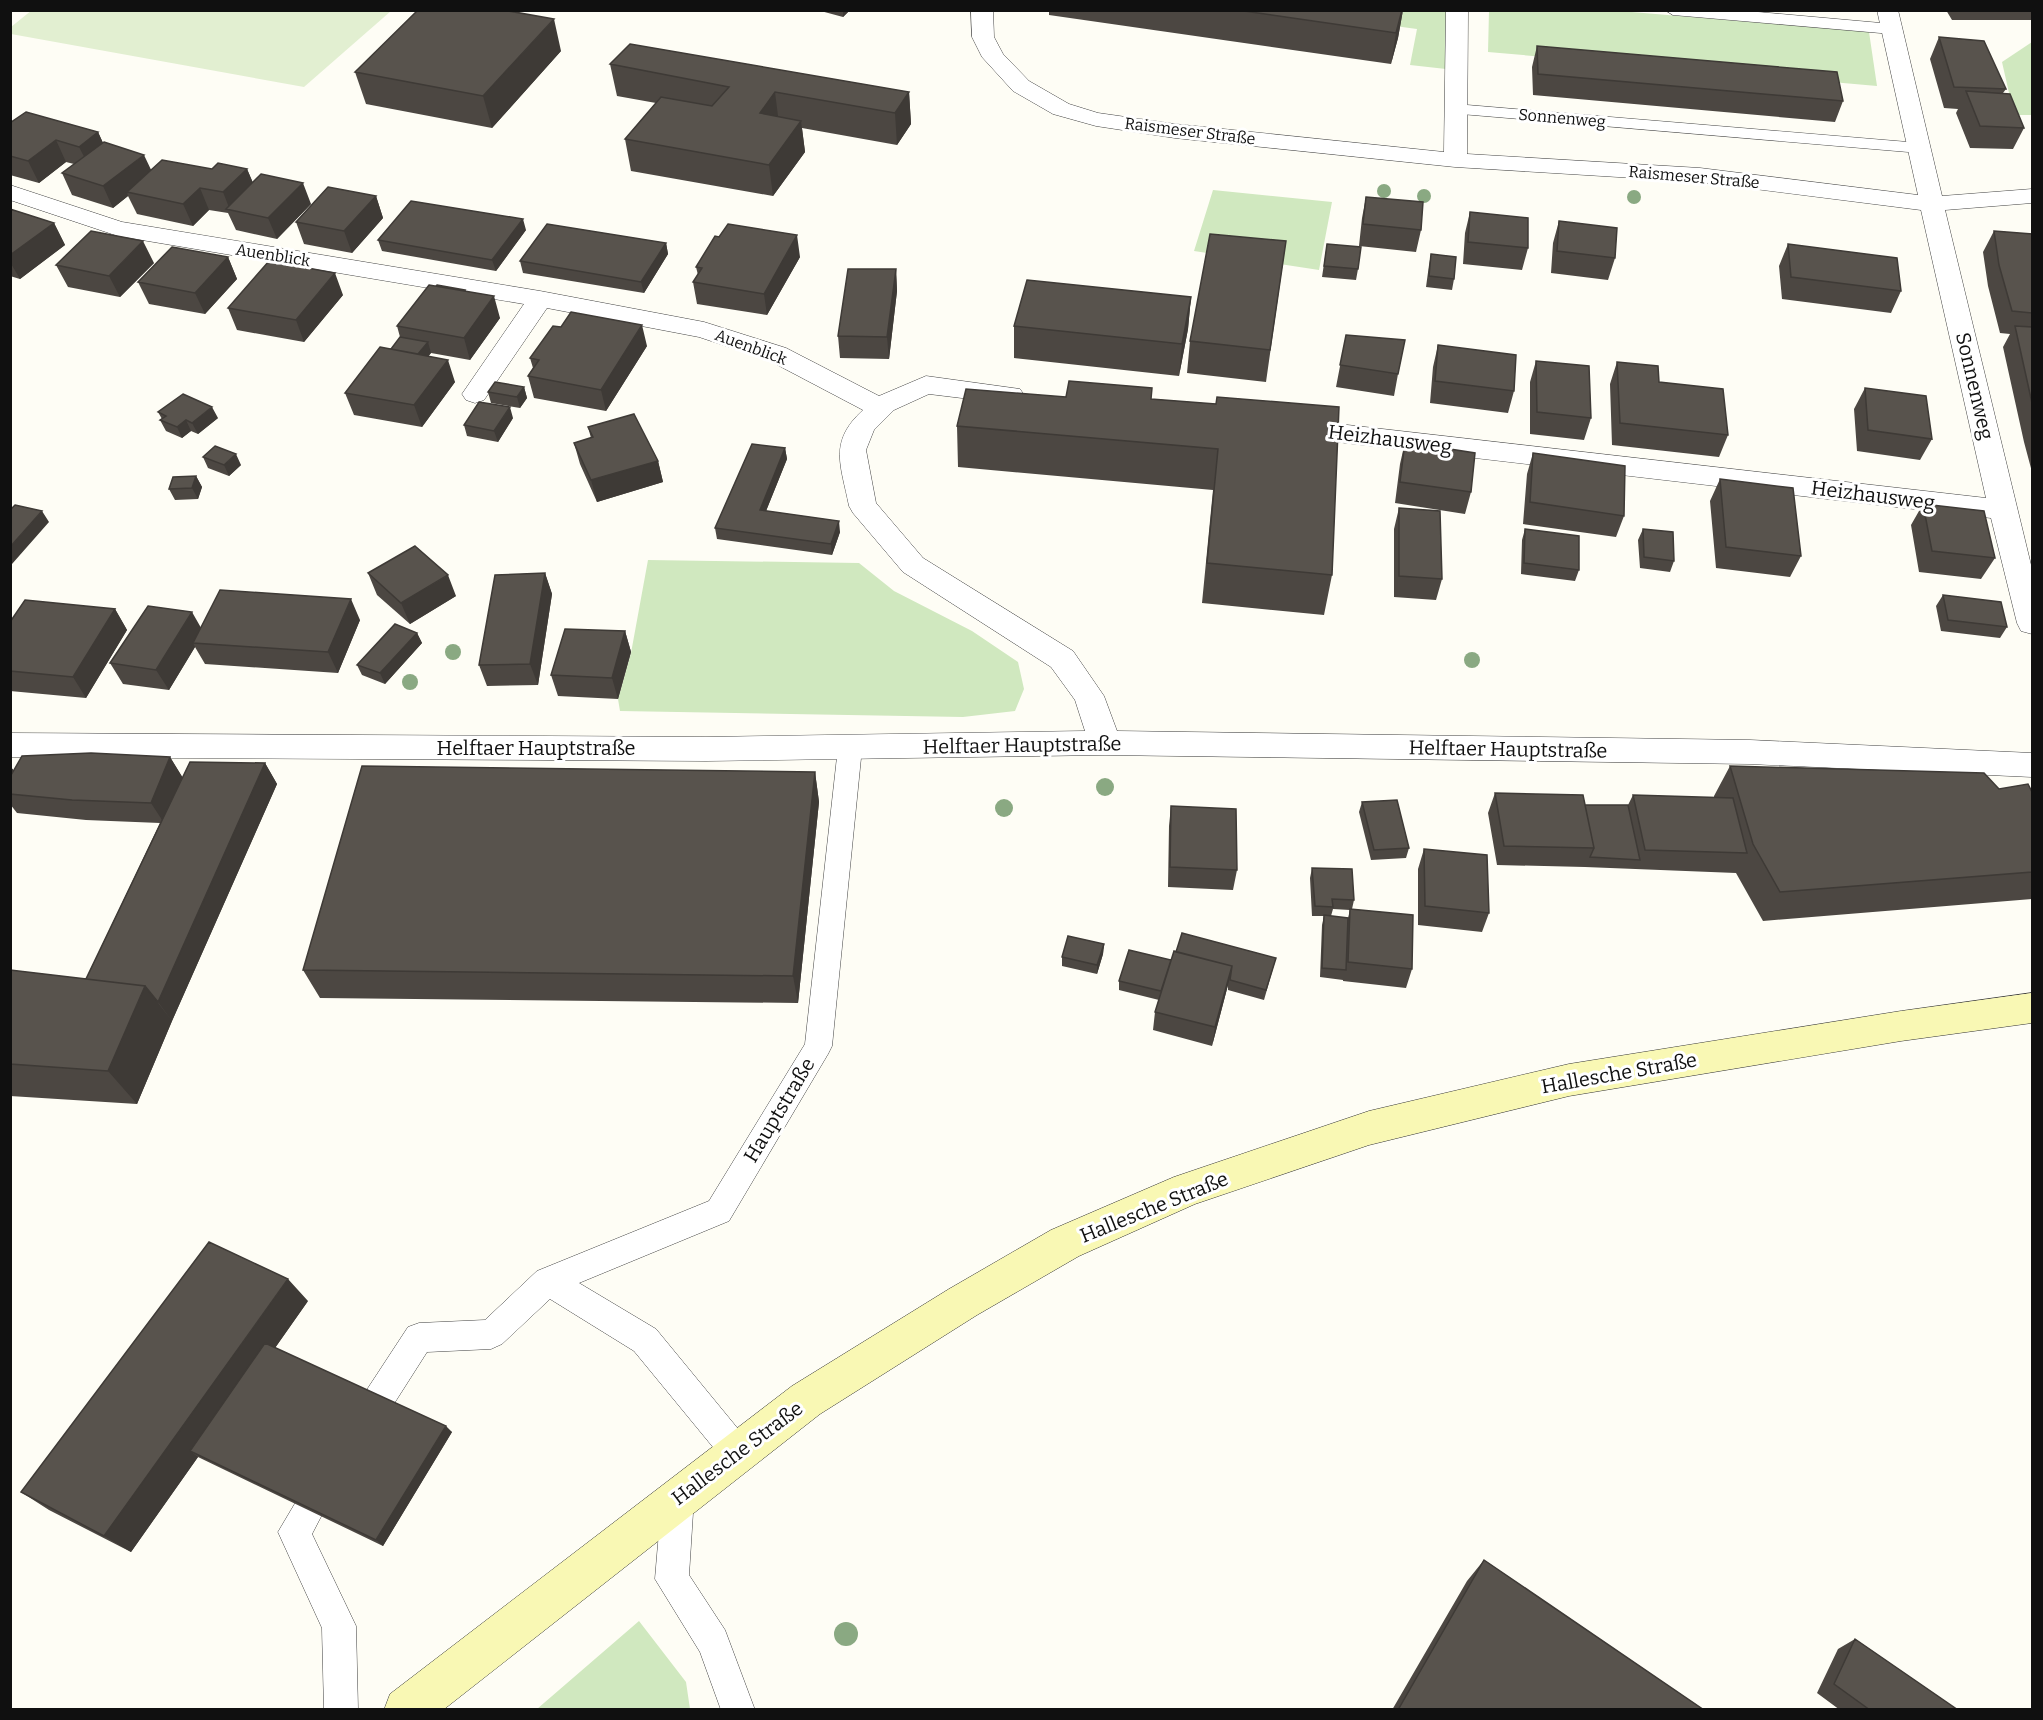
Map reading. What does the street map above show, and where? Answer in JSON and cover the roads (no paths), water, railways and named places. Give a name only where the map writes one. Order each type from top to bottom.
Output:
[{"type":"main road","name":"Hallesche Straße","points":[[406,1710],[806,1400],[963,1302],[1065,1243],[1187,1189],[1369,1128],[1569,1080],[2032,1008]]},
{"type":"street","name":"Raismeser Straße","points":[[982,10],[983,37],[993,57],[1021,87],[1061,109],[1096,119],[1175,131],[1455,160],[1700,175],[1933,204],[2032,196]]},
{"type":"street","points":[[1455,160],[1457,10]]},
{"type":"street","name":"Sonnenweg","points":[[1889,20],[2003,510],[2032,623]]},
{"type":"street","name":"Auenblick","points":[[10,192],[118,229],[540,299],[704,330],[777,354],[881,408]]},
{"type":"street","points":[[475,394],[540,299]]},
{"type":"street","points":[[1032,397],[926,385],[906,392],[881,408],[862,426],[852,450],[863,506],[913,565],[1062,659],[1089,696],[1104,743]]},
{"type":"street","name":"Heizhausweg","points":[[1269,425],[2003,510]]},
{"type":"street","name":"Helftaer Hauptstraße","points":[[10,745],[850,748],[1104,743],[1750,752],[2032,765]]},
{"type":"lane","name":"Sonnenweg","points":[[1673,10],[1889,20]]},
{"type":"lane","name":"Sonnenweg","points":[[1455,109],[1920,148]]},
{"type":"lane","name":"Hauptstraße","points":[[548,1281],[719,1211],[818,1046],[850,748]]},
{"type":"lane","points":[[380,1399],[419,1338],[491,1334],[548,1281],[645,1340],[737,1452]]},
{"type":"lane","points":[[678,1497],[672,1579],[713,1642],[738,1710]]},
{"type":"lane","points":[[308,1511],[294,1532],[339,1626],[341,1710]]}]
